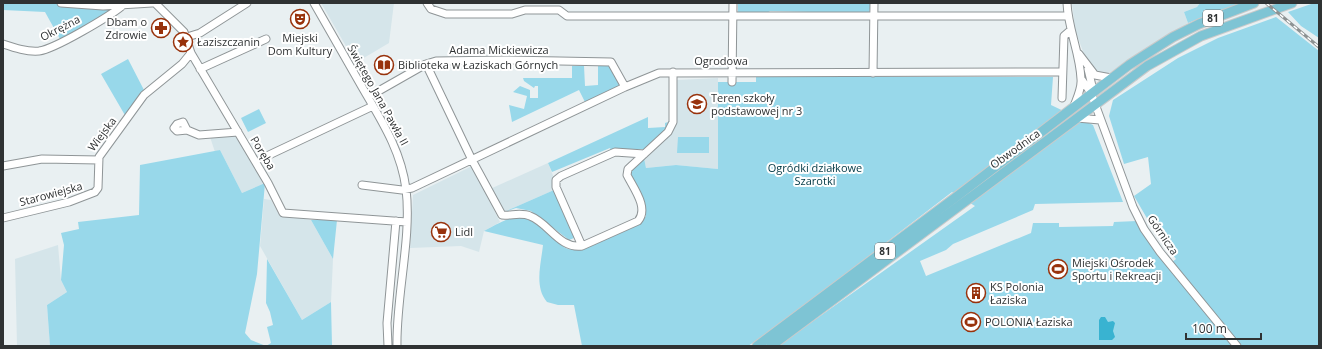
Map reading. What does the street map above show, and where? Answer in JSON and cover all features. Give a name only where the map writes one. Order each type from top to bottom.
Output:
[{"type":"main road","name":"Obwodnica","points":[[757,346],[1129,65],[1178,35],[1205,21],[1254,3]]},
{"type":"main road","name":"Obwodnica","points":[[771,346],[1147,66],[1185,44],[1217,29],[1292,3]]},
{"type":"street","points":[[61,3],[103,6],[152,3]]},
{"type":"street","name":"Poręba","points":[[155,3],[187,37],[191,53],[268,183],[283,213],[407,222]]},
{"type":"street","points":[[187,37],[200,33],[247,3]]},
{"type":"street","name":"Świętego Jana Pawła II","points":[[314,3],[395,146],[401,162],[406,190],[407,222],[399,302],[397,346]]},
{"type":"street","points":[[428,3],[431,8],[446,14],[512,14],[525,10],[558,6],[567,16],[1068,16]]},
{"type":"street","points":[[732,82],[733,3]]},
{"type":"street","points":[[874,3],[874,73]]},
{"type":"street","points":[[1067,3],[1068,16],[1077,50],[1082,80],[1074,106]]},
{"type":"street","name":"Okrężna","points":[[3,44],[27,50],[49,49],[112,15],[126,5]]},
{"type":"street","points":[[1062,98],[1064,36],[1071,30]]},
{"type":"street","points":[[200,69],[266,39]]},
{"type":"street","points":[[1077,50],[1088,68],[1097,77],[1111,78]]},
{"type":"street","name":"Wiejska","points":[[3,166],[42,159],[99,160],[99,157],[144,95],[182,64],[191,53]]},
{"type":"street","name":"Adama Mickiewicza","points":[[368,97],[426,64],[436,61],[505,60],[611,62],[625,87]]},
{"type":"street","points":[[426,64],[472,160],[502,215],[524,214],[532,216],[567,245],[574,247],[582,246],[638,222],[642,216],[643,209],[627,174],[630,166],[668,132],[673,122],[673,72]]},
{"type":"street","points":[[1088,68],[1092,92]]},
{"type":"street","name":"Ogrodowa","points":[[406,190],[625,87],[657,74],[673,72],[1062,72]]},
{"type":"street","points":[[1082,80],[1092,92]]},
{"type":"street","name":"Górnicza","points":[[1092,92],[1100,120],[1133,207],[1144,229],[1160,252],[1236,346]]},
{"type":"street","points":[[269,155],[373,106]]},
{"type":"street","points":[[1077,118],[1100,120]]},
{"type":"street","points":[[187,130],[199,135],[238,132]]},
{"type":"street","points":[[582,246],[556,187],[556,180],[561,176],[615,152],[644,154]]},
{"type":"street","name":"Starowiejska","points":[[3,218],[69,202],[95,192],[98,188],[99,160]]},
{"type":"street","points":[[362,185],[406,190]]},
{"type":"street","points":[[388,346],[387,323],[396,221]]},
{"type":"shaded area","points":[[321,3],[394,3],[389,43],[362,59],[361,57],[354,60]]},
{"type":"shaded area","points":[[1072,3],[1200,3],[1197,7],[1184,12],[1188,23],[1109,73],[1101,74],[1094,69],[1084,54],[1075,30]]},
{"type":"shaded area","name":"Teren szkoły podstawowej nr 3","points":[[718,78],[718,169],[676,165],[646,168],[644,158],[666,139],[675,126],[677,80]]},
{"type":"shaded area","points":[[236,136],[265,183],[242,193],[220,150],[215,152],[210,137]]},
{"type":"shaded area","points":[[548,163],[554,178],[554,190],[502,213],[490,189]]},
{"type":"shaded area","points":[[472,166],[500,222],[484,231],[479,252],[461,246],[410,248],[413,195]]},
{"type":"shaded area","points":[[264,199],[271,200],[279,215],[311,220],[333,259],[331,302],[302,320],[260,246]]},
{"type":"shaded area","points":[[58,245],[61,280],[67,292],[47,305],[50,346],[17,346],[15,259]]},
{"type":"shaded area","points":[[1101,317],[1105,317],[1108,322],[1113,321],[1115,323],[1113,331],[1115,337],[1112,340],[1099,340],[1099,320]]},
{"type":"green space","points":[[3,3],[120,3],[109,12],[60,39],[45,12],[3,10]]},
{"type":"green space","points":[[738,3],[871,3],[869,13],[770,11],[767,13],[738,13]]},
{"type":"green space","points":[[1200,3],[1241,3],[1188,23],[1184,12],[1197,7]]},
{"type":"green space","points":[[1314,3],[1319,3],[1319,38],[1301,26],[1288,12]]},
{"type":"green space","points":[[1276,17],[1319,51],[1319,346],[1240,346],[1172,262],[1176,259],[1155,232],[1134,196],[1151,184],[1148,157],[1124,164],[1109,116],[1113,100],[1178,58],[1218,38]]},
{"type":"green space","points":[[128,59],[145,92],[126,117],[101,74]]},
{"type":"green space","points":[[598,65],[610,65],[620,85],[585,102],[579,90],[512,122],[509,105],[524,109],[527,96],[513,92],[520,86],[530,90],[530,98],[538,98],[538,86],[535,86],[534,88],[524,81],[523,78],[572,78],[572,66],[584,66],[585,86],[598,85]]},
{"type":"green space","name":"Ogródki działkowe Szarotki","points":[[756,77],[1053,77],[1051,105],[1093,125],[1123,202],[1035,204],[1033,210],[953,244],[946,250],[920,261],[926,276],[1031,233],[1033,223],[1059,223],[1059,227],[1113,226],[1114,222],[1137,221],[1160,254],[1232,346],[778,346],[975,206],[952,192],[771,331],[748,346],[582,346],[574,305],[558,305],[547,302],[543,296],[539,282],[539,275],[543,245],[484,231],[506,220],[521,217],[535,223],[564,247],[568,249],[575,249],[604,240],[640,224],[646,216],[629,173],[632,167],[644,158],[646,168],[676,165],[718,169],[718,82],[756,82]]},
{"type":"green space","points":[[259,109],[266,123],[248,132],[241,118]]},
{"type":"green space","points":[[648,117],[648,128],[665,127],[665,123],[668,122],[665,131],[645,149],[611,150],[610,148],[552,172],[548,163]]},
{"type":"green space","points":[[678,137],[709,137],[709,153],[677,153]]},
{"type":"green space","points":[[220,150],[242,193],[265,183],[257,274],[245,333],[251,340],[266,346],[50,346],[47,305],[67,292],[61,280],[64,245],[61,233],[79,229],[78,222],[139,215],[140,165]]},
{"type":"green space","points":[[554,190],[575,235],[574,238],[569,240],[531,211],[516,208],[502,213]]},
{"type":"green space","points":[[311,220],[337,220],[333,259]]},
{"type":"green space","points":[[267,259],[302,320],[331,302],[332,346],[266,346],[271,343],[267,327],[273,325],[266,303]]},
{"type":"railway","points":[[1266,3],[1319,47]]},
{"type":"place","name":"Miejski Dom Kultury","points":[[300,19]]},
{"type":"place","name":"Dbam o Zdrowie","points":[[161,28]]},
{"type":"place","name":"Łaziszczanin","points":[[183,42]]},
{"type":"place","name":"Biblioteka w Łaziskach Górnych","points":[[384,65]]},
{"type":"place","name":"Teren szkoły podstawowej nr 3","points":[[697,104]]},
{"type":"place","name":"Lidl","points":[[441,232]]},
{"type":"place","name":"Miejski Ośrodek Sportu i Rekreacji","points":[[1058,269]]},
{"type":"place","name":"KS Polonia Łaziska","points":[[976,293]]},
{"type":"place","name":"POLONIA Łaziska","points":[[971,322]]}]
